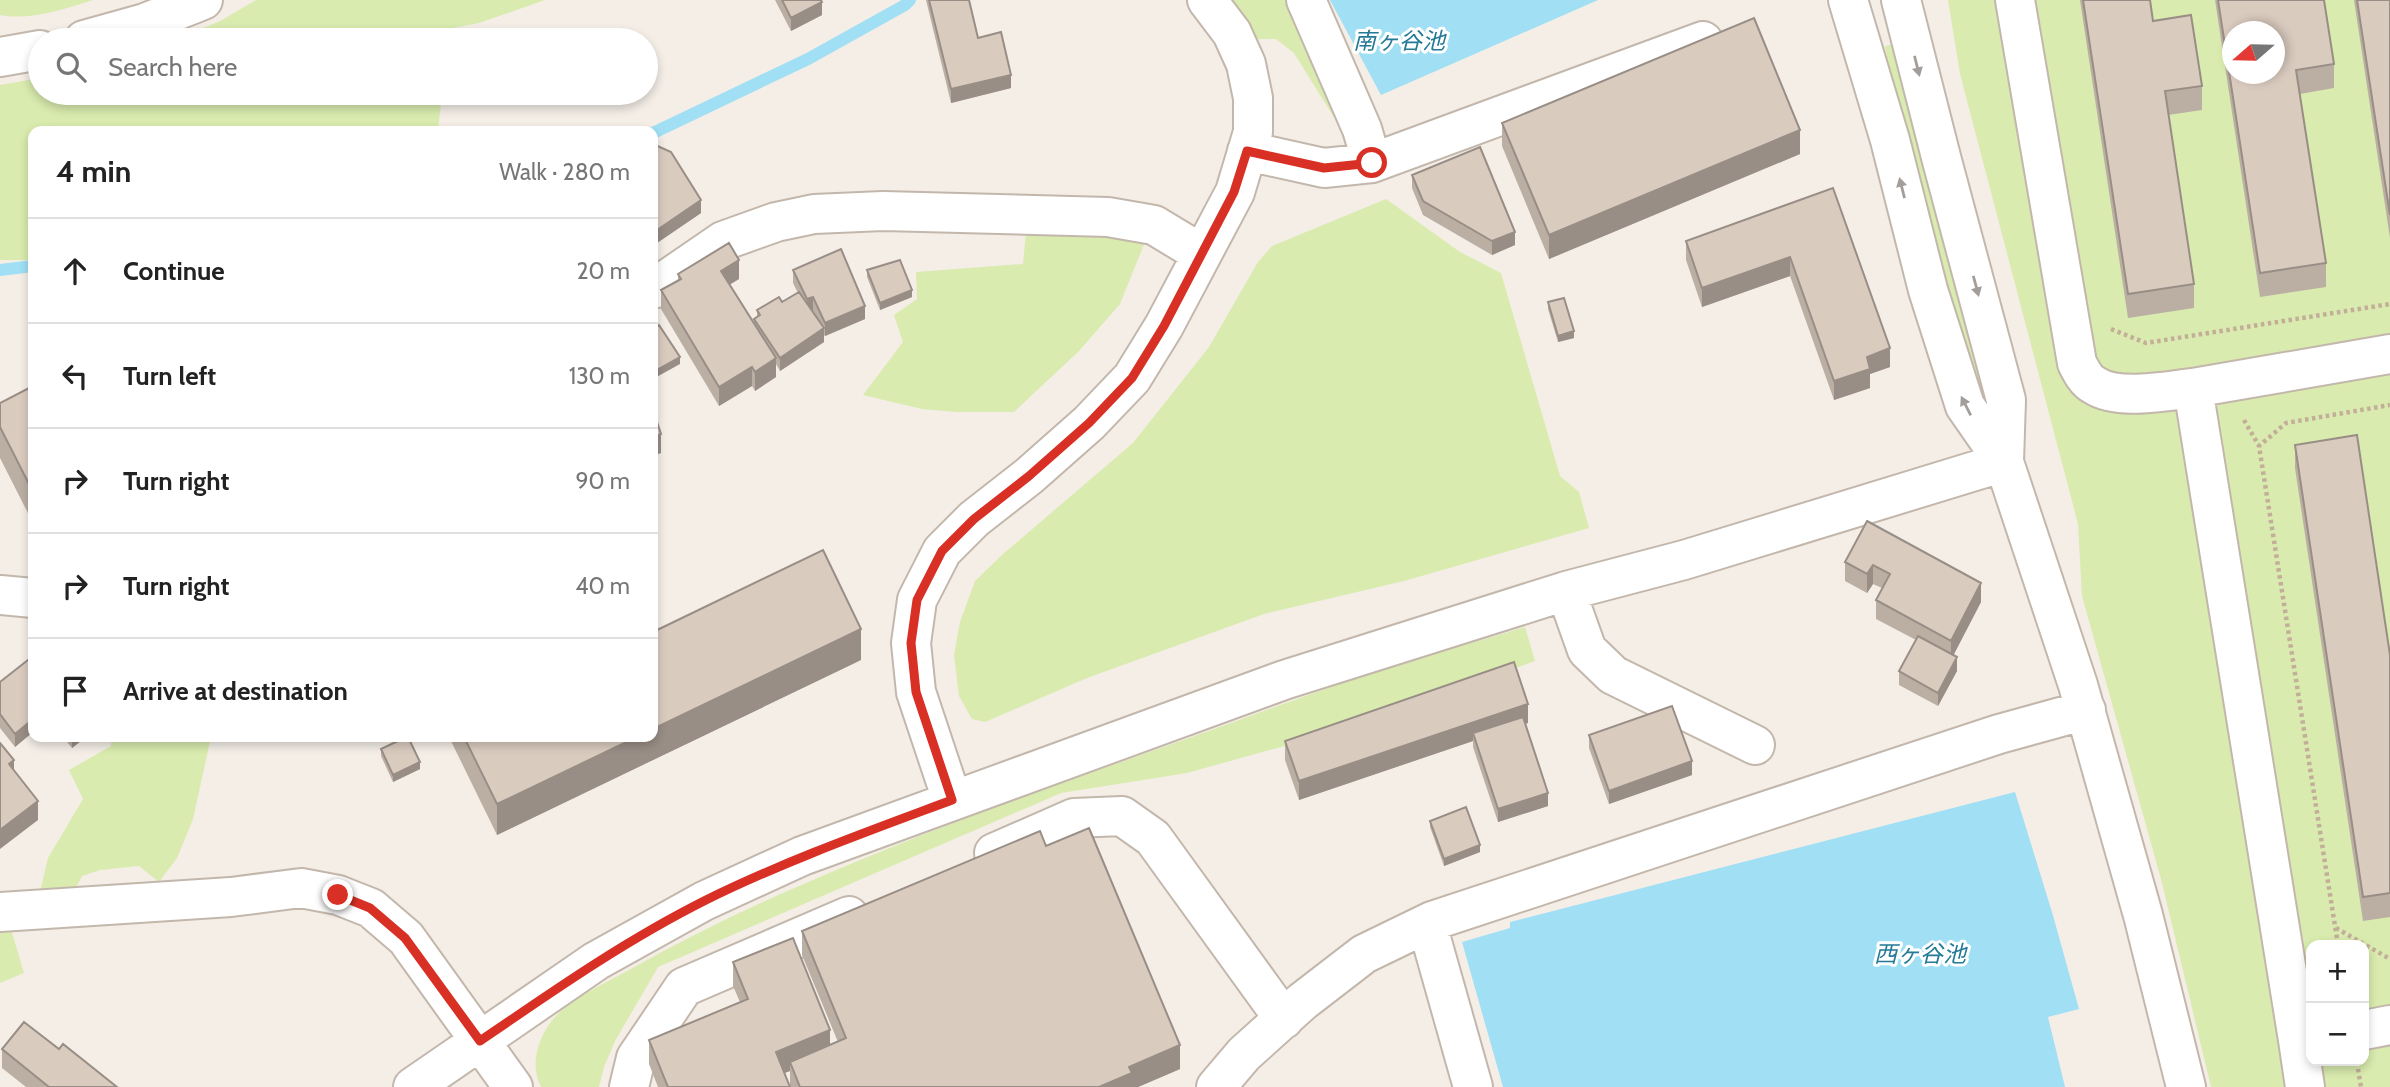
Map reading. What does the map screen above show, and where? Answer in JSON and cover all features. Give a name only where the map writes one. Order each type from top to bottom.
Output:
[{"type":"street","points":[[127,28],[203,0]]},
{"type":"street","points":[[952,800],[916,692],[911,643],[917,600],[942,551],[974,519],[1029,476],[1089,423],[1132,378],[1164,326],[1234,192],[1253,132],[1252,98],[1246,64],[1232,33],[1207,0]]},
{"type":"street","points":[[1306,0],[1362,129],[1372,163]]},
{"type":"street","points":[[1848,0],[1890,140],[1928,290],[1965,407],[2004,462],[2085,710],[2143,915],[2186,1087]]},
{"type":"street","points":[[1901,0],[2006,400],[2004,462]]},
{"type":"street","points":[[2015,0],[2077,363],[2092,385],[2105,391],[2123,394],[2193,388],[2390,355]]},
{"type":"street","points":[[1247,151],[1324,168],[1372,163],[1703,41]]},
{"type":"street","points":[[0,57],[28,52]]},
{"type":"street","points":[[658,286],[723,241],[776,222],[814,214],[883,211],[1108,217],[1154,225],[1202,254]]},
{"type":"street","points":[[2193,388],[2305,1039],[2305,1087]]},
{"type":"street","points":[[413,1087],[596,961],[704,901],[802,856],[1284,680],[1566,591],[1675,563],[2004,462]]},
{"type":"street","points":[[1566,591],[1587,650],[1613,675],[1755,745]]},
{"type":"street","points":[[0,595],[28,598]]},
{"type":"street","points":[[1216,1087],[1244,1054],[1303,1001],[1364,954],[1427,924],[1999,734],[2085,710]]},
{"type":"street","points":[[961,867],[1074,818],[1122,816],[1153,838],[1284,1019]]},
{"type":"street","points":[[0,912],[231,897],[301,888],[338,895],[370,908],[405,938],[513,1087]]},
{"type":"street","points":[[629,1087],[636,1058],[684,987],[885,900]]},
{"type":"street","points":[[1427,924],[1473,1087]]},
{"type":"street","points":[[2369,1029],[2390,1026]]},
{"type":"path","points":[[2109,317],[2111,331],[2146,343],[2390,303]]},
{"type":"path","points":[[2337,940],[2259,446],[2286,423],[2390,405]]},
{"type":"path","points":[[2335,928],[2390,958]]},
{"type":"path","points":[[2358,1066],[2361,1087]]},
{"type":"green space","points":[[0,0],[93,0],[47,13],[11,16],[0,15]]},
{"type":"green space","points":[[256,0],[545,0],[479,23],[453,28],[204,28]]},
{"type":"green space","points":[[1230,0],[1291,0],[1346,124],[1340,127],[1294,53],[1276,39],[1257,39]]},
{"type":"green space","points":[[1948,0],[2390,0],[2390,1087],[2211,1087],[2161,879],[2082,596],[2078,524],[1960,74]]},
{"type":"green space","points":[[1894,44],[1981,377],[1981,384],[1975,386],[1894,96],[1885,46]]},
{"type":"green space","points":[[28,80],[28,105],[441,105],[439,126],[28,126],[28,260],[0,260],[0,85]]},
{"type":"green space","points":[[1386,199],[1460,252],[1501,273],[1560,476],[1579,492],[1589,528],[1404,581],[1264,614],[1087,678],[985,722],[972,719],[959,696],[954,655],[960,622],[975,581],[1133,443],[1209,347],[1258,262],[1272,246]]},
{"type":"green space","points":[[1026,232],[1129,237],[1145,242],[1120,304],[1079,351],[1014,412],[922,409],[863,395],[903,342],[894,315],[917,299],[916,272],[1023,264]]},
{"type":"green space","points":[[1525,627],[1535,661],[1356,726],[1187,773],[1061,793],[658,967],[615,1041],[599,1087],[541,1087],[536,1067],[538,1047],[547,1027],[561,1011],[594,989],[738,914],[848,865],[1019,799],[1351,680]]},
{"type":"green space","points":[[111,742],[210,742],[193,819],[177,858],[159,882],[139,866],[100,870],[82,876],[73,894],[39,896],[48,858],[83,799],[69,770],[111,746]]},
{"type":"green space","points":[[0,925],[10,926],[24,973],[0,983]]},
{"type":"water","name":"南ヶ谷池","points":[[1330,0],[1598,0],[1381,95]]},
{"type":"water","name":"西ヶ谷池","points":[[2015,792],[2079,1009],[2048,1017],[2065,1087],[1503,1087],[1462,942],[1510,928],[1510,922]]},
{"type":"building","points":[[782,0],[821,0],[822,2],[791,18]]},
{"type":"building","points":[[929,0],[969,0],[978,38],[1001,32],[1011,75],[951,89]]},
{"type":"building","points":[[2083,0],[2150,0],[2153,21],[2191,15],[2202,86],[2165,91],[2194,284],[2128,294]]},
{"type":"building","points":[[2218,0],[2324,0],[2334,64],[2296,70],[2326,263],[2260,273],[2231,84],[2285,84],[2285,21],[2222,21],[2222,26]]},
{"type":"building","points":[[2357,0],[2390,0],[2390,215]]},
{"type":"building","points":[[1754,18],[1800,130],[1549,235],[1502,123]]},
{"type":"building","points":[[658,146],[671,152],[701,200],[658,229]]},
{"type":"building","points":[[1480,147],[1515,232],[1492,241],[1423,201],[1412,175]]},
{"type":"building","points":[[1833,188],[1890,348],[1867,357],[1870,369],[1834,381],[1790,257],[1702,288],[1686,241]]},
{"type":"building","points":[[729,243],[739,260],[721,271],[776,358],[755,372],[752,367],[719,387],[661,290],[681,279],[678,274]]},
{"type":"building","points":[[841,249],[865,306],[825,323],[813,297],[807,299],[793,270]]},
{"type":"building","points":[[900,260],[912,290],[880,303],[867,270]]},
{"type":"building","points":[[799,292],[824,328],[780,358],[754,319],[760,315],[757,310],[779,297],[782,302]]},
{"type":"building","points":[[1564,298],[1574,331],[1558,336],[1548,302]]},
{"type":"building","points":[[658,326],[680,357],[658,369]]},
{"type":"building","points":[[28,389],[28,482],[0,427],[0,403]]},
{"type":"building","points":[[2357,435],[2390,655],[2390,893],[2363,897],[2295,445]]},
{"type":"building","points":[[1867,521],[1981,583],[1951,641],[1876,600],[1890,574],[1873,565],[1867,574],[1845,562]]},
{"type":"building","points":[[823,550],[861,629],[658,727],[658,630]]},
{"type":"building","points":[[1918,636],[1957,657],[1938,693],[1899,671]]},
{"type":"building","points":[[28,660],[28,723],[15,734],[0,714],[0,682]]},
{"type":"building","points":[[1514,662],[1528,704],[1299,781],[1285,741]]},
{"type":"building","points":[[1672,706],[1692,761],[1609,791],[1589,735]]},
{"type":"building","points":[[1523,717],[1548,793],[1498,809],[1473,733]]},
{"type":"building","points":[[396,742],[410,742],[420,762],[393,775],[381,749]]},
{"type":"building","points":[[466,742],[627,742],[497,804]]},
{"type":"building","points":[[0,743],[14,760],[9,764],[38,801],[0,830]]},
{"type":"building","points":[[1466,807],[1480,845],[1444,859],[1430,821]]},
{"type":"building","points":[[1089,828],[1180,1045],[1129,1067],[1132,1073],[1099,1087],[800,1087],[790,1062],[846,1038],[802,931],[1040,831],[1046,846]]},
{"type":"building","points":[[793,938],[830,1030],[776,1052],[790,1087],[668,1087],[649,1040],[748,999],[733,962]]},
{"type":"building","points":[[24,1022],[59,1049],[63,1044],[117,1087],[49,1087],[2,1049]]},
{"type":"waterway","points":[[658,131],[808,59],[910,0]]},
{"type":"waterway","points":[[0,270],[28,267]]},
{"type":"route","points":[[338,895],[370,908],[405,938],[480,1041],[596,961],[704,901],[802,856],[952,800],[916,692],[911,643],[917,600],[942,551],[974,519],[1029,476],[1089,423],[1132,378],[1164,326],[1234,192],[1247,151],[1324,168],[1372,163]]}]
